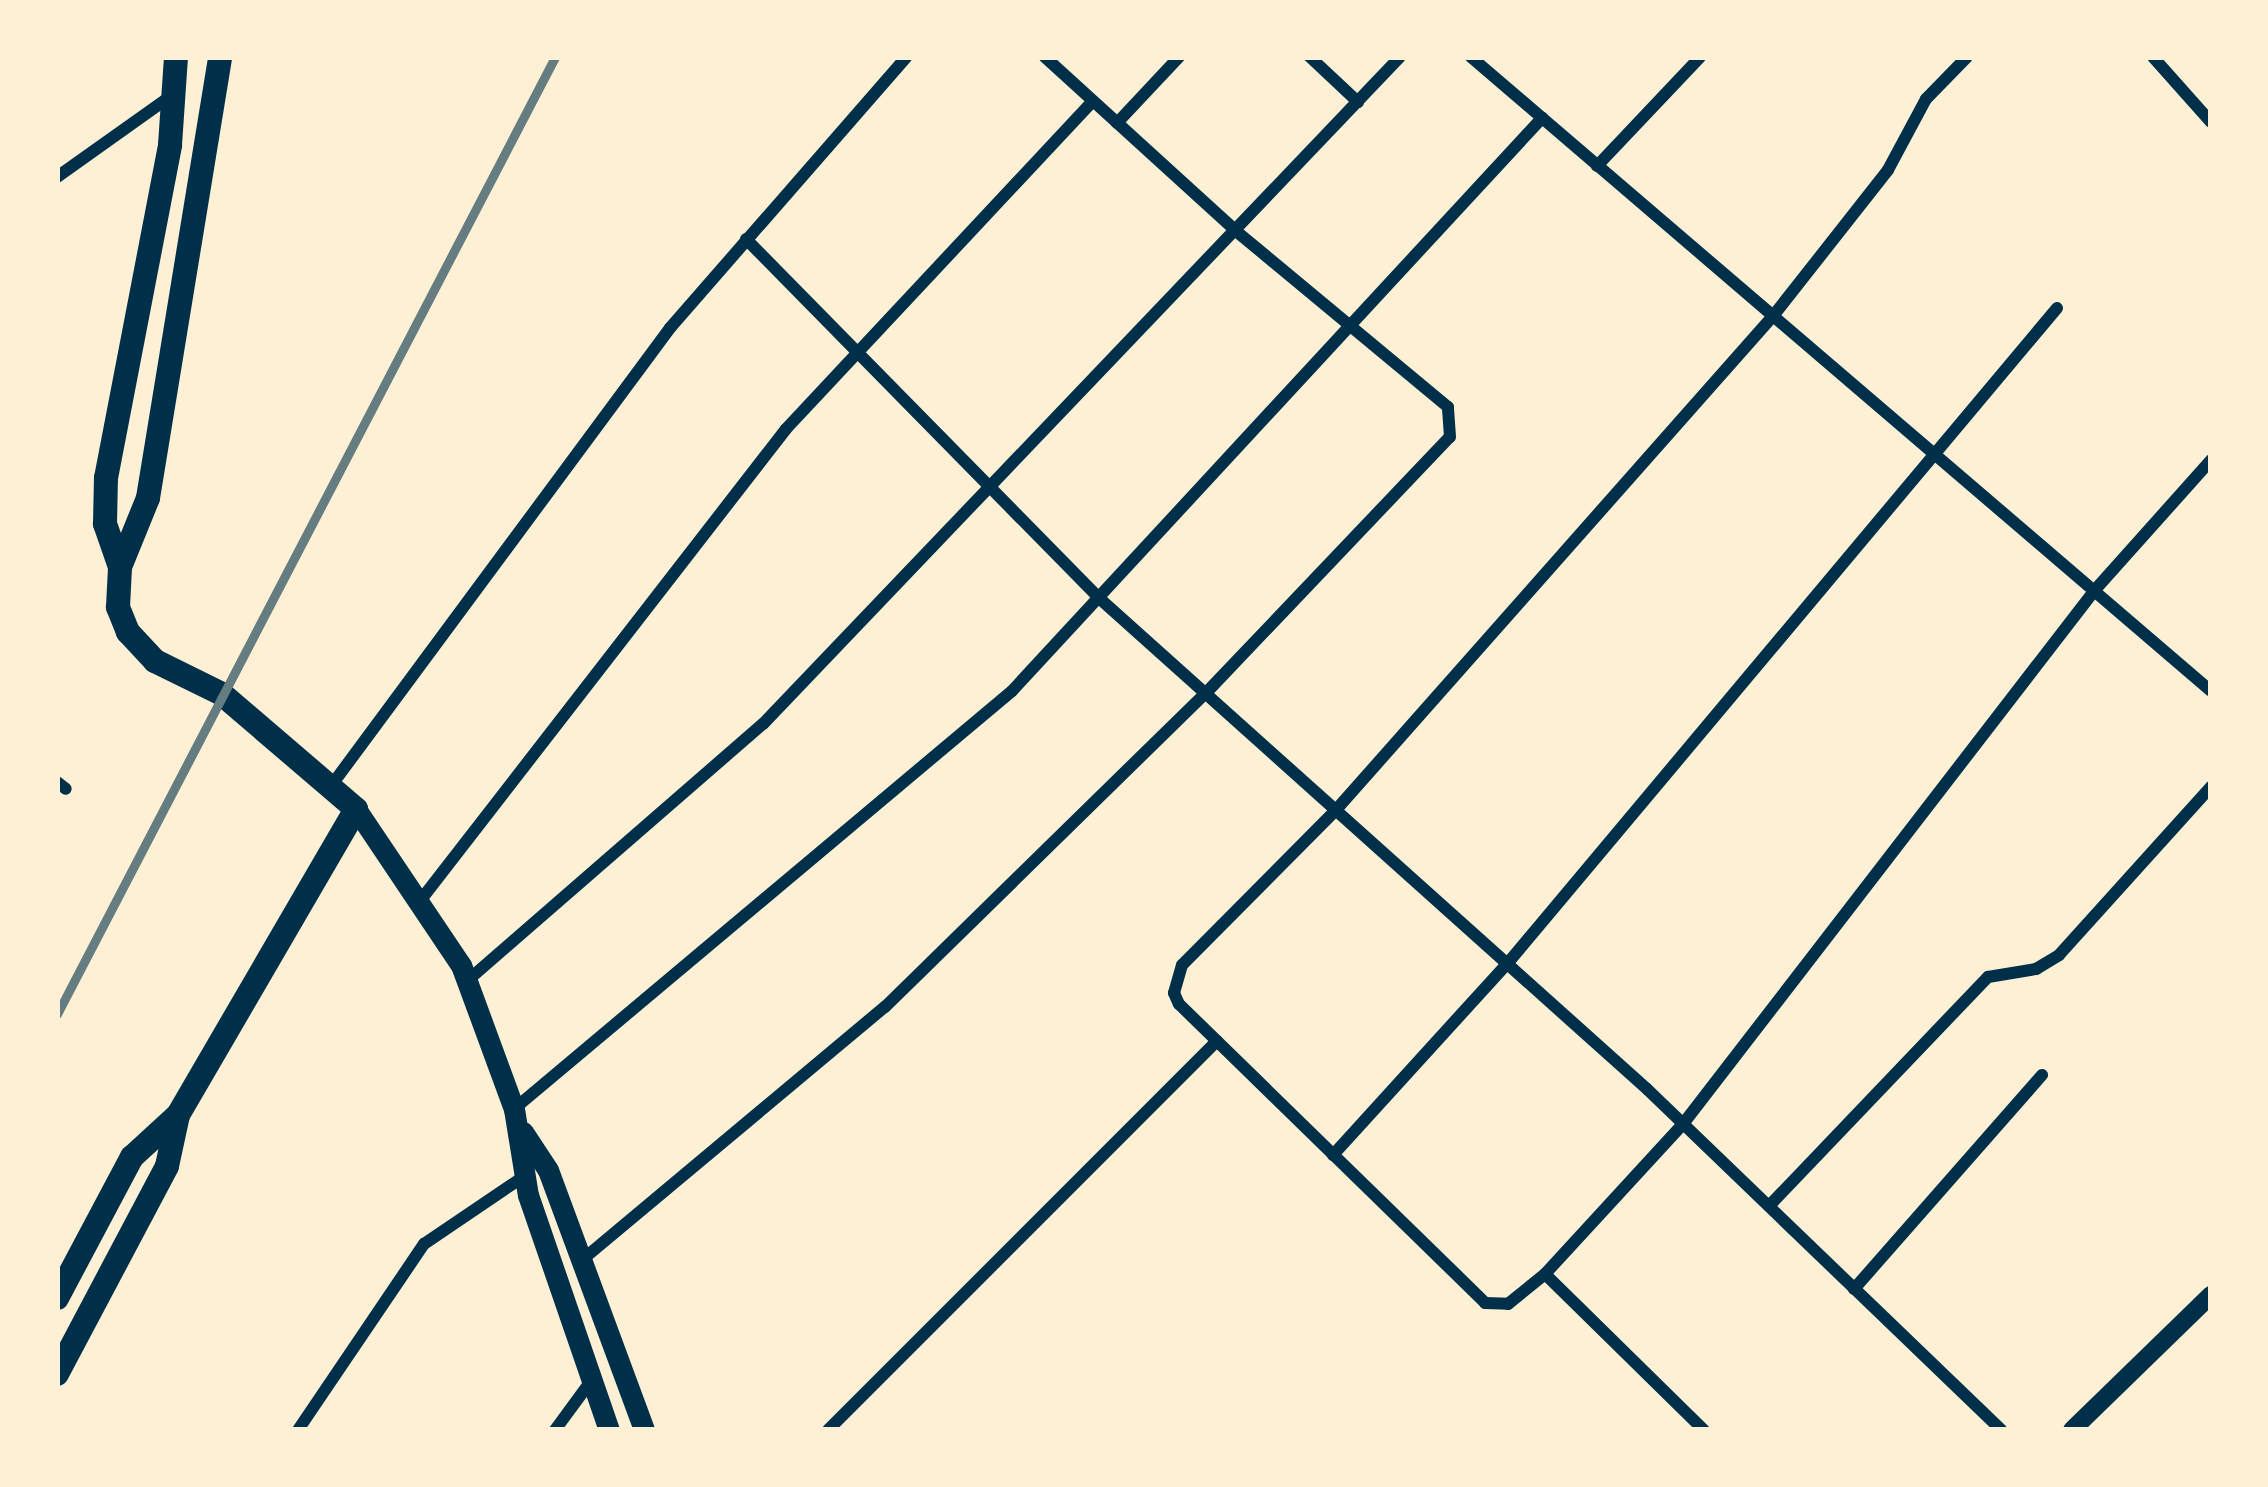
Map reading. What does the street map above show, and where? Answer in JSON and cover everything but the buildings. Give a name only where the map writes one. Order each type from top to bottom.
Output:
[{"type":"main road","points":[[120,567],[105,524],[106,478],[175,94],[176,57]]},
{"type":"main road","points":[[220,57],[148,498],[120,567],[118,607],[128,632],[155,661],[222,694],[356,809],[420,901],[467,981],[517,1118],[548,1170],[644,1430]]},
{"type":"main road","points":[[57,1374],[166,1166],[178,1114],[356,809]]},
{"type":"main road","points":[[57,1298],[132,1156],[178,1114]]},
{"type":"main road","points":[[517,1118],[523,1177],[609,1430]]},
{"type":"street","points":[[330,787],[656,347],[905,57]]},
{"type":"street","points":[[582,1260],[885,1007],[1204,694],[1450,437],[1448,407],[1235,230],[1046,57]]},
{"type":"street","points":[[1117,123],[1179,57]]},
{"type":"street","points":[[1310,57],[1358,102]]},
{"type":"street","points":[[467,981],[763,724],[1400,57]]},
{"type":"street","points":[[1471,57],[2211,691]]},
{"type":"street","points":[[1597,166],[1700,57]]},
{"type":"street","points":[[1967,57],[1926,99],[1888,170],[1773,316],[1335,812],[1174,979],[1180,1004],[1486,1303],[1508,1304],[1545,1274],[1683,1124],[2095,591],[2211,460]]},
{"type":"street","points":[[2153,57],[2211,122]]},
{"type":"street","points":[[57,177],[175,94]]},
{"type":"street","points":[[420,901],[786,429],[1093,101]]},
{"type":"street","points":[[517,1118],[1003,700],[1542,118]]},
{"type":"street","points":[[746,239],[1099,598],[1683,1124],[2001,1430]]},
{"type":"street","points":[[1333,1155],[1507,964],[2057,308]]},
{"type":"street","points":[[1769,1206],[1988,977],[2036,969],[2059,955],[2211,787]]},
{"type":"street","points":[[828,1430],[1217,1041]]},
{"type":"street","points":[[1854,1289],[2042,1075]]},
{"type":"street","points":[[298,1430],[424,1244],[523,1177]]},
{"type":"street","points":[[1545,1274],[1705,1430]]},
{"type":"street","points":[[2072,1430],[2211,1295]]},
{"type":"street","points":[[555,1430],[591,1380]]},
{"type":"railway","points":[[57,1014],[555,57]]}]
